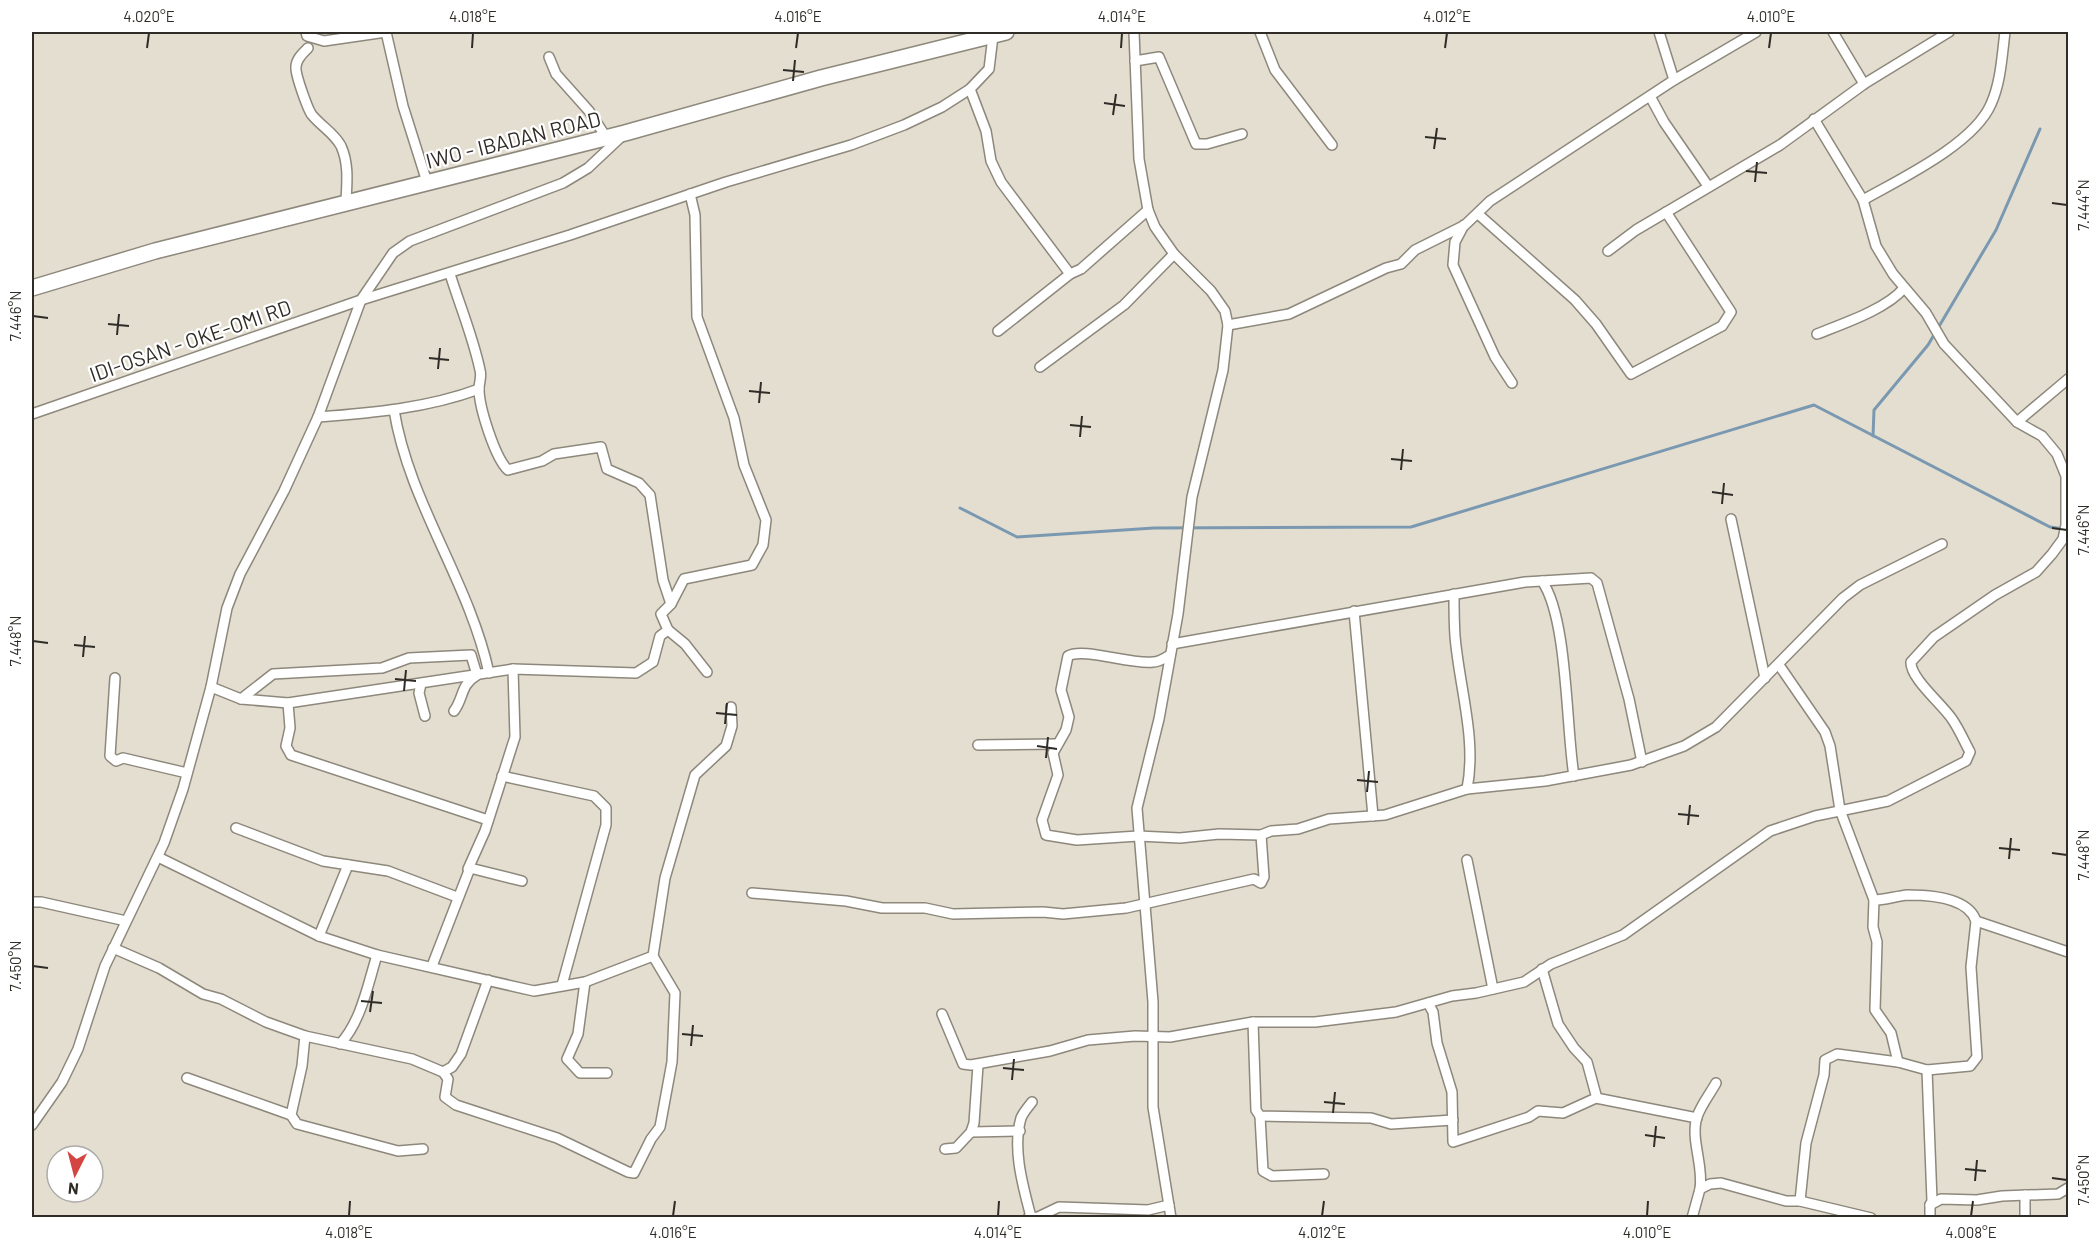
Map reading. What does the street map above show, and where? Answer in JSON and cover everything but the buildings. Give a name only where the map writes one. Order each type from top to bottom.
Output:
[{"type":"main road","name":"IWO - IBADAN ROAD","points":[[32,288],[155,251],[346,201],[625,133],[821,78],[1000,34]]},
{"type":"street","points":[[306,32],[307,36],[324,41],[386,32],[403,106],[427,182]]},
{"type":"street","points":[[1134,32],[1139,159],[1148,210],[1155,227],[1174,254],[1211,291],[1225,311],[1227,325],[1223,370],[1192,497],[1172,644],[1159,719],[1137,808],[1153,1002],[1153,1107],[1171,1218]]},
{"type":"street","points":[[1260,32],[1275,70],[1332,145]]},
{"type":"street","points":[[1659,32],[1674,80]]},
{"type":"street","points":[[1227,325],[1281,316],[1312,305],[1386,268],[1401,264],[1415,250],[1465,225],[1490,201],[1651,98],[1674,80],[1742,36],[1756,32]]},
{"type":"street","points":[[1833,32],[1864,84]]},
{"type":"street","points":[[1608,252],[1666,212],[1780,145],[1864,84],[1948,32]]},
{"type":"street","points":[[1863,200],[1929,162],[1966,135],[1991,105],[2001,64],[2005,32]]},
{"type":"street","name":"IDI-OSAN - OKE-OMI RD","points":[[32,414],[361,300],[450,274],[690,194],[851,145],[942,107],[970,89],[988,69],[1000,34]]},
{"type":"street","points":[[308,48],[298,58],[296,67],[298,78],[310,113],[334,135],[342,148],[348,168],[346,201]]},
{"type":"street","points":[[549,57],[556,74],[590,111],[606,137]]},
{"type":"street","points":[[1135,61],[1159,57],[1196,144],[1207,144],[1242,134]]},
{"type":"street","points":[[970,89],[986,131],[991,161],[1001,182],[1070,274]]},
{"type":"street","points":[[1651,98],[1664,122],[1708,186]]},
{"type":"street","points":[[942,1014],[963,1064],[978,1065],[1050,1051],[1088,1040],[1134,1035],[1152,1038],[1170,1037],[1253,1022],[1315,1022],[1396,1011],[1452,996],[1493,990],[1524,982],[1542,969],[1623,934],[1770,831],[1840,810],[1888,801],[1966,761],[1970,752],[1962,737],[1951,718],[1914,674],[1911,662],[1934,637],[1995,595],[2036,572],[2063,539],[2067,505],[2066,476],[2057,454],[2042,436],[2017,422],[1944,344],[1926,313],[1904,288],[1876,246],[1863,200],[1815,119]]},
{"type":"street","points":[[32,1125],[36,1111],[62,1082],[78,1049],[113,948],[158,856],[187,773],[211,687],[227,608],[240,574],[284,491],[318,417],[361,300],[393,253],[410,240],[563,183],[588,168],[625,133]]},
{"type":"street","points":[[690,194],[695,215],[697,317],[734,418],[744,465],[766,520],[767,532],[757,559],[752,565],[684,579],[671,604],[661,614],[668,630],[685,644],[707,672]]},
{"type":"street","points":[[999,331],[1070,274],[1081,269],[1148,210]]},
{"type":"street","points":[[1478,214],[1575,300],[1596,324],[1631,374],[1722,326],[1731,312],[1666,212]]},
{"type":"street","points":[[1465,225],[1455,242],[1453,265],[1495,357],[1512,383]]},
{"type":"street","points":[[1040,367],[1124,305],[1174,254]]},
{"type":"street","points":[[450,274],[481,374],[479,389],[483,412],[500,463],[508,470],[542,461],[554,454],[601,447],[607,469],[639,483],[650,495],[663,580],[671,604]]},
{"type":"street","points":[[1816,334],[1854,319],[1898,296],[1904,288]]},
{"type":"street","points":[[2017,422],[2068,379]]},
{"type":"street","points":[[318,417],[394,410],[457,398],[479,389]]},
{"type":"street","points":[[394,410],[405,462],[481,638],[489,673]]},
{"type":"street","points":[[1731,519],[1766,678]]},
{"type":"street","points":[[1170,655],[1155,662],[1110,659],[1080,652],[1068,656],[1061,690],[1069,717],[1066,730],[1056,744],[1053,753],[1057,782],[1050,793],[1042,820],[1046,835],[1077,840],[1138,836],[1180,838],[1219,834],[1261,835],[1329,819],[1373,816],[1467,789],[1574,776],[1642,762],[1684,746],[1716,727],[1779,665],[1819,620],[1860,585],[1942,544]]},
{"type":"street","points":[[1172,644],[1387,604],[1403,605],[1525,582],[1542,582],[1556,578],[1591,578],[1597,583],[1629,699],[1642,762]]},
{"type":"street","points":[[1542,582],[1547,588],[1559,637],[1574,776]]},
{"type":"street","points":[[1454,594],[1455,637],[1470,775],[1467,789]]},
{"type":"street","points":[[1354,611],[1373,816]]},
{"type":"street","points":[[211,687],[241,699],[288,703],[513,669],[636,673],[653,662],[660,636],[668,630]]},
{"type":"street","points":[[241,699],[273,674],[382,668],[409,658],[471,655],[477,675]]},
{"type":"street","points":[[1779,665],[1825,732],[1836,772],[1840,810],[1874,900],[1873,927],[1877,942],[1875,1010],[1891,1034],[1898,1062]]},
{"type":"street","points":[[432,966],[488,820],[515,737],[513,669]]},
{"type":"street","points":[[454,711],[460,704],[463,688],[477,675]]},
{"type":"street","points":[[115,678],[110,756],[116,761],[123,758],[187,773]]},
{"type":"street","points":[[421,684],[419,693],[425,716]]},
{"type":"street","points":[[288,703],[290,728],[286,746],[291,755],[488,820]]},
{"type":"street","points":[[113,948],[159,968],[203,994],[222,999],[267,1022],[305,1036],[412,1059],[443,1072],[448,1078],[445,1097],[456,1105],[557,1138],[634,1173],[651,1138],[660,1127],[672,1062],[675,993],[653,956],[665,878],[695,775],[726,746],[732,726],[731,707]]},
{"type":"street","points":[[978,745],[1056,744]]},
{"type":"street","points":[[502,776],[594,796],[606,808],[606,825],[562,985]]},
{"type":"street","points":[[237,828],[323,861],[388,871],[457,897]]},
{"type":"street","points":[[752,893],[846,901],[882,908],[925,908],[953,914],[1043,912],[1063,914],[1146,904],[1254,879],[1261,883],[1264,878],[1261,835]]},
{"type":"street","points":[[158,856],[319,936],[377,955],[534,991],[585,982],[653,956]]},
{"type":"street","points":[[1467,860],[1493,990]]},
{"type":"street","points":[[319,936],[348,865]]},
{"type":"street","points":[[468,869],[473,868],[522,881]]},
{"type":"street","points":[[1800,1201],[1806,1143],[1824,1076],[1825,1060],[1838,1054],[1898,1062],[1927,1070],[1970,1066],[1977,1057],[1971,967],[1976,921],[1970,910],[1960,904],[1934,897],[1908,895],[1874,900]]},
{"type":"street","points":[[32,902],[126,921]]},
{"type":"street","points":[[1976,921],[2068,952]]},
{"type":"street","points":[[339,1044],[351,1028],[377,955]]},
{"type":"street","points":[[1542,969],[1558,1024],[1574,1048],[1587,1062],[1596,1098]]},
{"type":"street","points":[[443,1072],[452,1067],[461,1054],[488,980]]},
{"type":"street","points":[[585,982],[578,1034],[567,1059],[580,1073],[607,1072]]},
{"type":"street","points":[[1428,1003],[1433,1012],[1437,1043],[1452,1092],[1453,1142],[1462,1141],[1509,1122],[1529,1117],[1538,1111],[1563,1113],[1596,1098],[1696,1118]]},
{"type":"street","points":[[1253,1022],[1256,1110],[1260,1116],[1263,1171],[1272,1176],[1324,1174]]},
{"type":"street","points":[[291,1115],[302,1066],[305,1036]]},
{"type":"street","points":[[945,1149],[956,1148],[971,1132],[978,1065]]},
{"type":"street","points":[[1927,1070],[1927,1121],[1932,1201],[1930,1218]]},
{"type":"street","points":[[187,1078],[291,1115],[297,1124],[307,1128],[398,1151],[423,1149]]},
{"type":"street","points":[[1692,1218],[1702,1176],[1698,1158],[1696,1118],[1716,1083]]},
{"type":"street","points":[[1032,1102],[1021,1117],[1020,1131],[1020,1174],[1029,1217],[1043,1215],[1059,1207],[1109,1213],[1148,1210],[1169,1204]]},
{"type":"street","points":[[1260,1116],[1371,1118],[1391,1124],[1453,1120]]},
{"type":"street","points":[[971,1132],[1020,1131]]},
{"type":"street","points":[[1700,1189],[1710,1184],[1721,1183],[1786,1201],[1800,1201],[1871,1218]]},
{"type":"street","points":[[1930,1205],[1941,1199],[1977,1200],[2058,1194],[2068,1188]]},
{"type":"street","points":[[2025,1195],[2025,1218]]},
{"type":"waterway","points":[[1873,436],[1874,410],[1928,345],[1996,230],[2040,129]]},
{"type":"waterway","points":[[960,508],[1017,537],[1154,528],[1411,527],[1814,405],[2050,527],[2064,529]]}]
